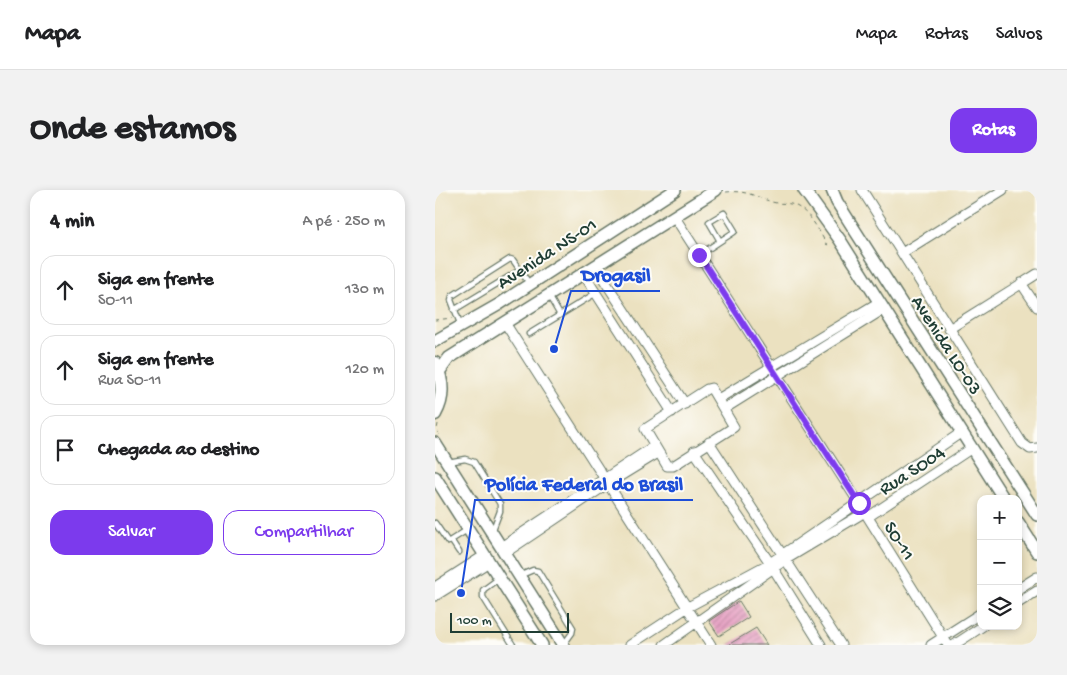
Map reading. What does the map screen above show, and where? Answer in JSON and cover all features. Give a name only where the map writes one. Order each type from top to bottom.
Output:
[{"type":"main road","points":[[437,367],[441,382],[441,395],[437,418]]},
{"type":"street","name":"Avenida NS-01","points":[[435,341],[459,322],[530,284],[675,190]]},
{"type":"street","name":"Avenida LO-03","points":[[803,190],[839,238],[1001,495]]},
{"type":"street","name":"Avenida LO-03","points":[[831,190],[849,222],[1037,515]]},
{"type":"street","points":[[863,190],[1022,443],[1030,449],[1037,448]]},
{"type":"street","points":[[903,253],[1003,190]]},
{"type":"street","name":"Avenida NS-01","points":[[437,367],[674,216],[721,191]]},
{"type":"street","name":"SO-11","points":[[674,216],[859,503],[945,641]]},
{"type":"street","points":[[595,266],[685,404]]},
{"type":"street","points":[[583,273],[672,412]]},
{"type":"street","points":[[949,329],[1037,274]]},
{"type":"street","points":[[1021,283],[1037,307]]},
{"type":"street","points":[[718,399],[881,305]]},
{"type":"street","points":[[724,409],[777,377],[881,305]]},
{"type":"street","points":[[505,323],[711,645]]},
{"type":"street","points":[[710,388],[718,399],[734,427],[669,467],[665,464],[645,429],[710,388]]},
{"type":"street","points":[[664,645],[783,557],[962,432]]},
{"type":"street","points":[[439,442],[447,462],[563,645]]},
{"type":"street","points":[[709,442],[841,645]]},
{"type":"street","name":"Rua SO04","points":[[783,557],[866,515],[972,448]]},
{"type":"street","points":[[503,550],[607,480],[656,450]]},
{"type":"street","points":[[694,451],[772,565],[821,645]]},
{"type":"street","points":[[435,477],[542,645]]},
{"type":"street","points":[[1022,528],[1037,552]]},
{"type":"street","points":[[435,587],[487,559]]},
{"type":"street","points":[[435,596],[487,559]]},
{"type":"street","points":[[630,645],[688,607],[772,565]]},
{"type":"street","points":[[1022,586],[1037,577]]},
{"type":"street","points":[[1022,600],[1037,591]]},
{"type":"street","points":[[931,645],[945,641],[977,616]]},
{"type":"street","points":[[954,645],[977,630]]},
{"type":"lane","points":[[699,255],[720,241],[735,231],[725,212],[709,222],[720,241]]},
{"type":"lane","points":[[459,322],[451,300],[452,296],[510,259],[513,260],[530,284]]},
{"type":"lane","points":[[454,310],[520,270]]},
{"type":"lane","points":[[529,334],[596,293]]},
{"type":"lane","points":[[549,296],[560,315]]},
{"type":"lane","points":[[447,462],[465,459],[473,462],[499,504],[500,510],[492,533]]},
{"type":"lane","points":[[435,523],[448,542],[468,529]]},
{"type":"lane","points":[[451,540],[459,552]]},
{"type":"lane","points":[[519,576],[533,570],[538,571],[573,628],[572,633],[563,645]]},
{"type":"lane","points":[[499,578],[483,590],[483,597],[513,645]]},
{"type":"path","points":[[721,191],[743,191],[774,202],[792,204],[803,211],[816,225],[827,245],[839,238]]},
{"type":"path","points":[[435,320],[459,322]]},
{"type":"path","points":[[437,418],[439,442]]},
{"type":"building","points":[[739,601],[749,617],[719,636],[709,621]]},
{"type":"building","points":[[756,628],[767,645],[728,645]]},
{"type":"place","name":"Drogasil","points":[[554,349]]},
{"type":"place","name":"Polícia Federal do Brasil","points":[[461,593]]},
{"type":"route","points":[[699,255],[859,503]]}]
